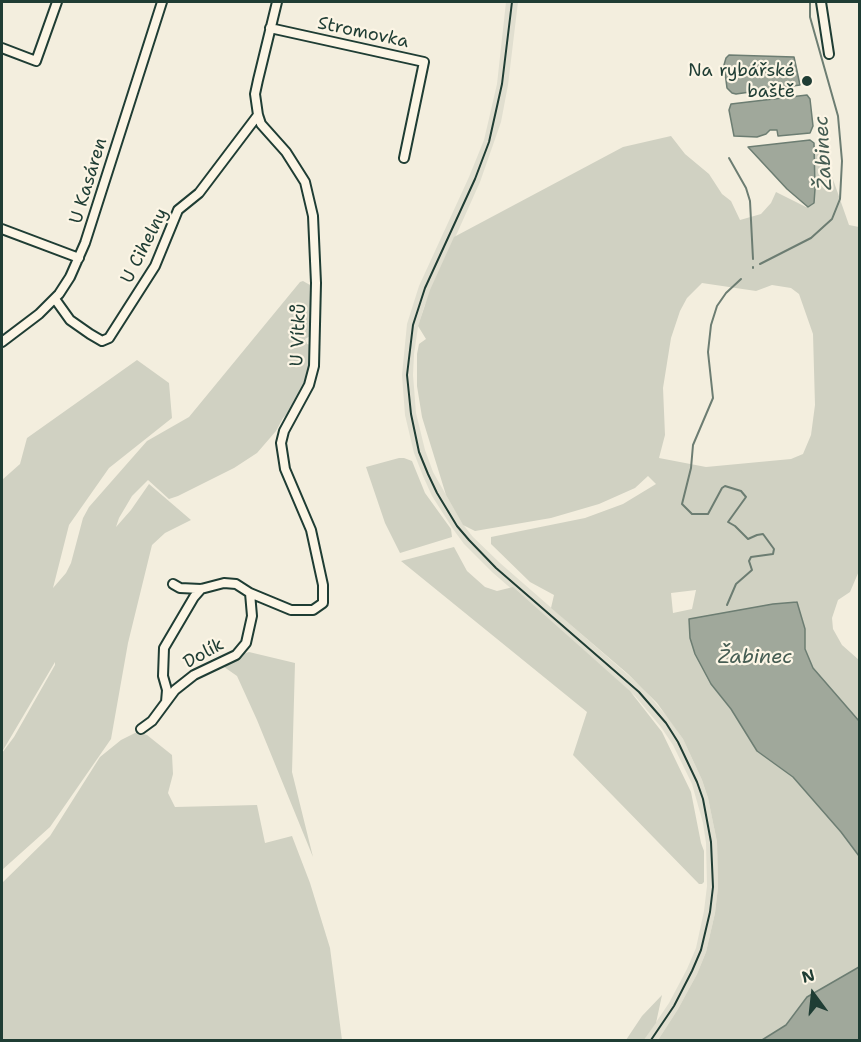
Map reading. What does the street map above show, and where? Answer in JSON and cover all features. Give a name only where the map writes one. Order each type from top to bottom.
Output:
[{"type":"street","points":[[2,48],[36,61],[57,2]]},
{"type":"street","name":"U Kasáren","points":[[2,342],[39,314],[55,298],[70,277],[79,258],[162,2]]},
{"type":"street","points":[[270,28],[277,2]]},
{"type":"street","points":[[821,2],[829,54]]},
{"type":"street","name":"U Vítků","points":[[250,592],[291,610],[313,610],[323,603],[323,585],[311,530],[285,469],[281,443],[284,431],[309,385],[314,366],[316,284],[313,216],[309,195],[299,170],[261,124],[258,115],[255,94],[270,28]]},
{"type":"street","name":"Stromovka","points":[[270,28],[424,62],[404,158]]},
{"type":"street","name":"U Cihelny","points":[[55,298],[70,320],[102,341],[109,338],[155,266],[178,210],[199,193],[258,115]]},
{"type":"street","points":[[2,230],[79,258]]},
{"type":"street","points":[[172,584],[180,588],[201,589],[229,583],[239,585],[250,592]]},
{"type":"street","name":"Dolík","points":[[166,703],[167,690],[163,676],[164,648],[201,589]]},
{"type":"street","name":"Dolík","points":[[141,729],[152,721],[175,690],[194,675],[236,655],[246,643],[252,616],[250,592]]},
{"type":"shaded area","points":[[506,2],[518,2],[501,122],[480,182],[424,307],[418,327],[413,375],[416,413],[433,472],[462,523],[500,563],[643,688],[683,739],[702,780],[717,842],[718,887],[715,913],[706,952],[697,974],[658,1040],[644,1040],[669,1003],[687,969],[696,948],[704,911],[707,886],[706,843],[692,784],[673,745],[635,696],[492,572],[464,544],[432,496],[414,453],[405,415],[402,375],[407,324],[419,286],[484,140],[497,84]]},
{"type":"shaded area","points":[[671,136],[685,154],[709,174],[722,194],[731,201],[740,220],[761,214],[771,203],[776,192],[806,207],[812,205],[814,201],[814,151],[822,148],[849,225],[859,227],[859,571],[850,592],[838,600],[832,618],[833,629],[842,645],[859,660],[859,721],[813,668],[805,649],[805,629],[797,602],[689,619],[711,684],[731,709],[756,750],[793,777],[859,856],[859,967],[807,997],[786,1025],[762,1040],[658,1040],[697,974],[706,952],[715,913],[718,887],[717,842],[702,780],[683,739],[657,703],[628,674],[551,608],[554,595],[530,582],[491,544],[491,537],[585,518],[623,504],[656,484],[648,476],[635,488],[599,504],[551,518],[475,531],[463,525],[446,495],[422,417],[417,386],[417,354],[419,344],[426,339],[418,326],[430,290],[454,237],[623,147]],"holes":[[[702,283],[756,291],[772,285],[791,288],[799,294],[813,334],[815,405],[811,435],[803,454],[791,459],[706,467],[659,458],[665,435],[663,388],[671,338],[687,298]],[[696,590],[692,609],[673,613],[671,593]]]},
{"type":"shaded area","points":[[303,281],[310,285],[312,291],[312,335],[305,339],[307,344],[311,345],[308,383],[276,431],[257,453],[234,468],[178,496],[169,499],[148,480],[132,496],[119,518],[116,527],[149,484],[191,520],[165,533],[152,545],[128,643],[111,739],[50,827],[2,870],[2,753],[14,737],[55,662],[2,752],[2,480],[20,464],[27,438],[137,360],[169,383],[172,418],[109,468],[69,525],[53,588],[71,563],[83,518],[89,507],[147,441],[189,417]]},
{"type":"shaded area","points":[[399,458],[412,461],[425,493],[451,529],[452,537],[400,553],[385,523],[366,467]]},
{"type":"shaded area","points":[[454,547],[467,571],[485,587],[497,591],[513,587],[630,691],[662,732],[691,792],[704,851],[704,882],[702,884],[699,884],[573,755],[587,712],[401,561]]},
{"type":"shaded area","points":[[249,652],[295,663],[292,772],[313,857],[237,676],[217,662]]},
{"type":"shaded area","points":[[137,732],[147,735],[172,755],[173,774],[168,793],[175,807],[257,805],[265,843],[292,836],[310,883],[330,948],[342,1040],[2,1040],[2,883],[50,836],[100,757],[121,740]]},
{"type":"shaded area","points":[[662,995],[656,1023],[644,1040],[626,1040],[642,1016]]},
{"type":"water","points":[[729,55],[794,57],[800,85],[732,93],[727,88],[724,65]]},
{"type":"water","points":[[807,95],[810,99],[813,126],[810,133],[778,136],[777,130],[770,130],[757,137],[734,136],[729,110],[731,104]]},
{"type":"water","points":[[810,140],[814,143],[815,189],[814,203],[808,207],[787,189],[748,147]]},
{"type":"water","name":"Žabinec","points":[[797,602],[805,629],[805,649],[813,668],[859,721],[859,856],[793,777],[757,751],[731,709],[711,684],[695,654],[690,638],[689,619]]},
{"type":"water","points":[[859,967],[859,1040],[762,1040],[786,1025],[807,997]]},
{"type":"waterway","name":"Žabinec","points":[[760,264],[811,238],[832,219],[840,199],[842,161],[838,116],[810,17],[810,2]]},
{"type":"waterway","points":[[729,158],[746,188],[750,201],[753,259]]},
{"type":"waterway","name":"Žabinec","points":[[727,605],[736,584],[752,570],[749,561],[751,557],[773,554],[774,549],[763,534],[748,539],[728,522],[746,497],[741,491],[725,486],[722,488],[708,514],[692,514],[682,504],[691,468],[693,445],[713,398],[708,352],[711,325],[717,306],[726,293],[741,279]]},
{"type":"railway","points":[[512,2],[502,84],[489,142],[475,179],[425,288],[413,325],[407,375],[411,414],[419,452],[428,474],[457,526],[496,568],[639,692],[666,723],[697,782],[703,799],[711,842],[713,887],[710,912],[701,950],[692,971],[674,1006],[651,1040]]},
{"type":"place","name":"Na rybářské baště","points":[[807,81]]}]
